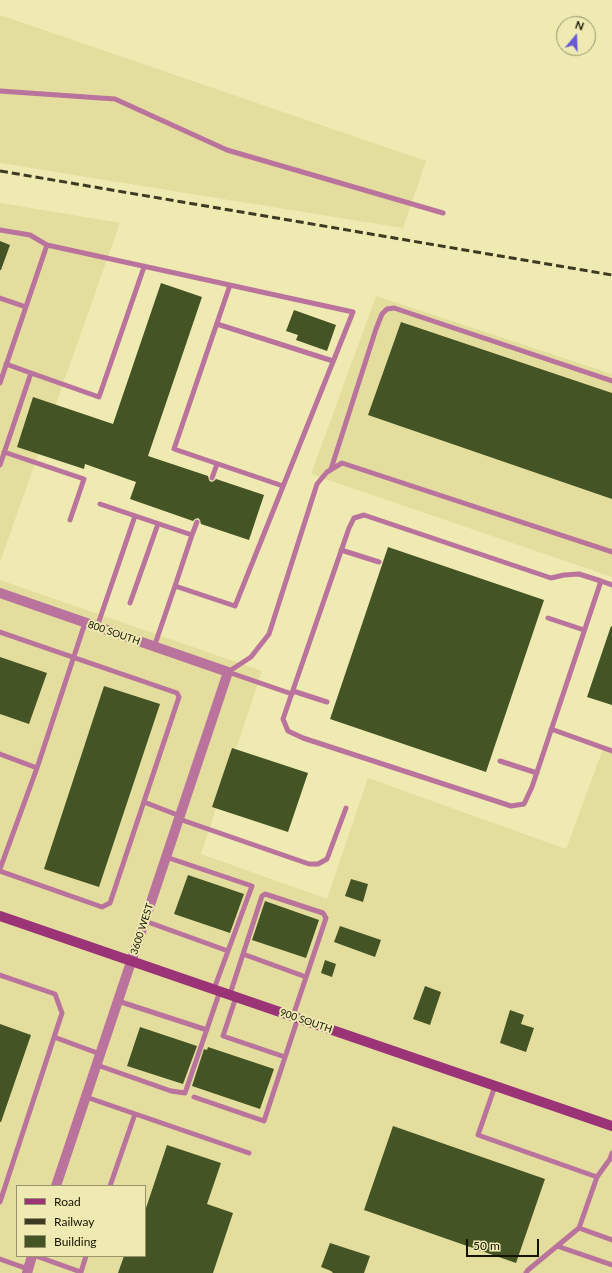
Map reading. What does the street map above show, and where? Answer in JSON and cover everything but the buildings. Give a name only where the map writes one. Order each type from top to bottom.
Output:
[{"type":"street","name":"800 SOUTH","points":[[0,593],[228,672]]},
{"type":"street","name":"3600 WEST","points":[[56,1185],[228,672]]},
{"type":"street","name":"900 SOUTH","points":[[0,916],[612,1126]]},
{"type":"street","points":[[27,1271],[32,1257]]},
{"type":"lane","points":[[0,90],[115,99],[227,150],[443,213]]},
{"type":"lane","points":[[0,230],[30,236],[47,245],[353,312],[235,606],[175,586]]},
{"type":"lane","points":[[0,383],[47,245]]},
{"type":"lane","points":[[6,364],[99,397],[144,266]]},
{"type":"lane","points":[[230,286],[174,450],[283,486]]},
{"type":"lane","points":[[0,298],[26,307]]},
{"type":"lane","points":[[331,470],[376,329],[382,314],[387,309],[394,308],[612,381]]},
{"type":"lane","points":[[217,324],[333,361]]},
{"type":"lane","points":[[0,465],[31,373]]},
{"type":"lane","points":[[4,452],[84,479],[70,520]]},
{"type":"lane","points":[[228,672],[251,657],[269,634],[317,484],[327,472],[342,463],[612,552]]},
{"type":"lane","points":[[212,478],[217,464]]},
{"type":"lane","points":[[100,504],[192,535]]},
{"type":"lane","points":[[601,581],[537,773],[524,804],[511,806],[504,804],[303,738],[288,731],[283,719],[341,550],[354,518],[364,515],[551,578],[579,574],[601,581],[612,585]]},
{"type":"lane","points":[[97,627],[135,516]]},
{"type":"lane","points":[[154,647],[197,522]]},
{"type":"lane","points":[[130,603],[158,524]]},
{"type":"lane","points":[[341,550],[379,562]]},
{"type":"lane","points":[[548,618],[584,630]]},
{"type":"lane","points":[[0,632],[73,657],[177,693],[179,697],[110,903],[102,907],[0,870],[37,768],[73,657],[85,623]]},
{"type":"lane","points":[[228,672],[327,702]]},
{"type":"lane","points":[[551,729],[612,751]]},
{"type":"lane","points":[[0,754],[37,768]]},
{"type":"lane","points":[[500,761],[537,773]]},
{"type":"lane","points":[[144,802],[180,818],[309,864],[318,864],[327,859],[346,808]]},
{"type":"lane","points":[[166,857],[252,886],[228,951],[223,1036],[285,1057]]},
{"type":"lane","points":[[97,1065],[171,1091],[185,1093],[207,1030],[243,954],[262,896],[264,894],[323,913],[326,918],[306,977],[285,1057],[264,1121],[194,1097]]},
{"type":"lane","points":[[145,922],[228,951]]},
{"type":"lane","points":[[243,954],[306,977]]},
{"type":"lane","points":[[0,975],[55,994],[62,1013],[0,1202]]},
{"type":"lane","points":[[118,1002],[207,1030]]},
{"type":"lane","points":[[54,1037],[100,1054]]},
{"type":"lane","points":[[495,1086],[478,1135],[597,1177]]},
{"type":"lane","points":[[86,1097],[249,1153]]},
{"type":"lane","points":[[110,1185],[135,1114]]},
{"type":"lane","points":[[526,1273],[579,1228],[597,1177],[610,1159],[612,1153]]},
{"type":"lane","points":[[579,1228],[612,1240]]},
{"type":"lane","points":[[557,1246],[612,1265]]},
{"type":"lane","points":[[39,1257],[81,1272],[86,1257]]},
{"type":"lane","points":[[0,1259],[27,1271]]},
{"type":"shaded area","points":[[0,15],[426,161],[403,228],[0,163]]},
{"type":"shaded area","points":[[0,203],[120,223],[0,562]]},
{"type":"shaded area","points":[[376,296],[612,374],[612,577],[311,474]]},
{"type":"shaded area","points":[[0,580],[262,671],[201,854],[327,899],[368,778],[566,849],[603,749],[612,752],[612,1273],[0,1273]]},
{"type":"railway","points":[[0,171],[612,275]]}]
